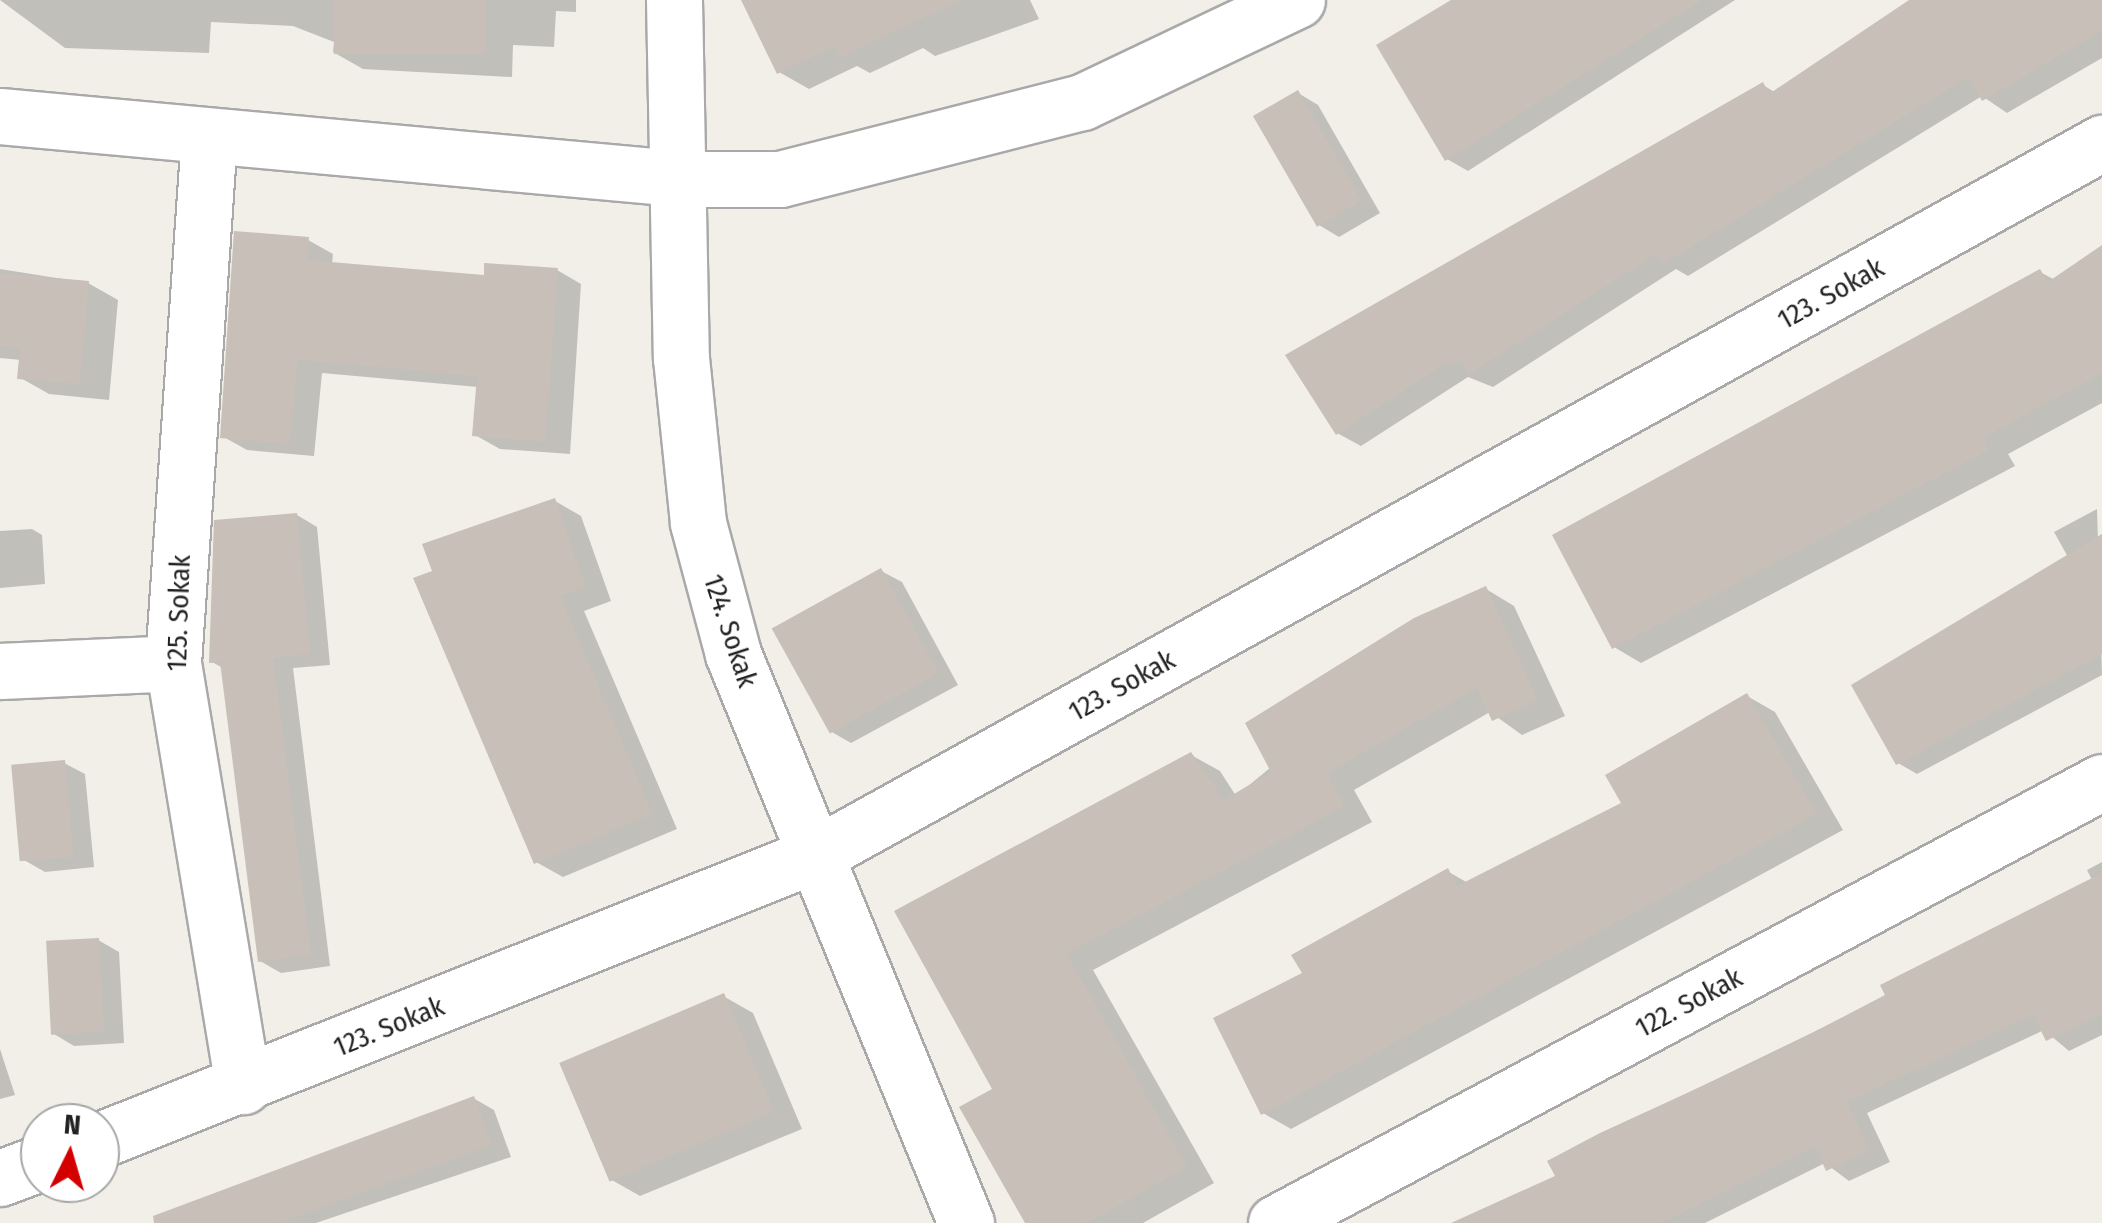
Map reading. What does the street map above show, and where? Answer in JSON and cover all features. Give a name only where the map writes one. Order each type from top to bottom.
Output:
[{"type":"street","name":"124. Sokak","points":[[674,0],[684,179],[681,358],[698,523],[733,654],[966,1223]]},
{"type":"street","points":[[0,116],[684,179],[780,179],[920,150],[1082,102],[1297,0]]},
{"type":"street","name":"125. Sokak","points":[[210,136],[173,663],[242,1086]]},
{"type":"street","name":"123. Sokak","points":[[120,1132],[817,854],[2102,144]]},
{"type":"street","points":[[0,671],[173,663]]},
{"type":"street","name":"122. Sokak","points":[[1276,1223],[2102,782]]},
{"type":"building","points":[[334,0],[485,0],[485,54],[334,54]]},
{"type":"building","points":[[741,0],[961,0],[839,58],[834,47],[777,74]]},
{"type":"building","points":[[1451,0],[1702,0],[1445,161],[1376,45]]},
{"type":"building","points":[[1909,0],[2102,0],[2102,31],[1982,101],[1969,77],[1663,264],[1656,254],[1468,375],[1461,362],[1443,365],[1336,435],[1285,355],[1763,82],[1769,94]]},
{"type":"building","points":[[1298,90],[1362,201],[1317,227],[1253,116]]},
{"type":"building","points":[[234,231],[309,237],[307,260],[484,275],[484,263],[558,268],[545,442],[472,436],[477,376],[298,360],[290,444],[220,438]]},
{"type":"building","points":[[2102,245],[2102,373],[1983,438],[1989,450],[1612,649],[1552,535],[2040,269],[2048,282]]},
{"type":"building","points":[[0,273],[89,281],[80,384],[17,379],[20,348],[0,346]]},
{"type":"building","points":[[555,498],[586,587],[560,596],[653,814],[534,864],[413,578],[432,571],[422,544]]},
{"type":"building","points":[[297,513],[310,654],[273,658],[311,955],[258,962],[220,662],[209,663],[214,520]]},
{"type":"building","points":[[2102,534],[2102,654],[1896,765],[1851,685]]},
{"type":"building","points":[[881,568],[939,673],[830,734],[772,629]]},
{"type":"building","points":[[1486,586],[1538,700],[1492,721],[1477,688],[1327,773],[1345,806],[1067,954],[1187,1167],[1087,1223],[1025,1223],[959,1107],[992,1089],[894,911],[1191,752],[1224,800],[1271,772],[1245,723],[1414,618]]},
{"type":"building","points":[[1747,693],[1817,814],[1261,1115],[1213,1018],[1302,973],[1291,955],[1448,868],[1457,886],[1621,803],[1605,775]]},
{"type":"building","points":[[65,760],[73,857],[20,861],[11,765]]},
{"type":"building","points":[[2102,873],[2102,1014],[2046,1041],[2033,1015],[1847,1102],[1870,1150],[1826,1171],[1815,1146],[1662,1223],[1451,1223],[1555,1176],[1547,1161],[1772,1054],[1885,995],[1880,985]]},
{"type":"building","points":[[99,938],[104,1032],[51,1035],[46,941]]},
{"type":"building","points":[[724,993],[774,1112],[610,1182],[559,1063]]},
{"type":"building","points":[[474,1096],[492,1145],[279,1223],[154,1223],[153,1216]]}]
